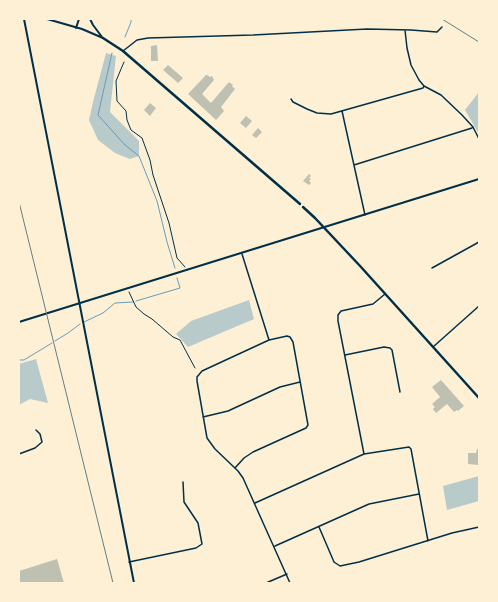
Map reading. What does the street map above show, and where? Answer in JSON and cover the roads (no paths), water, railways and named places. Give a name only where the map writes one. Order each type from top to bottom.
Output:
[{"type":"main road","points":[[24,19],[134,583]]},
{"type":"main road","points":[[46,19],[103,38],[123,51],[302,205],[324,227],[479,398]]},
{"type":"main road","points":[[76,28],[79,19]]},
{"type":"main road","points":[[90,19],[103,38]]},
{"type":"main road","points":[[19,322],[479,179]]},
{"type":"street","points":[[123,51],[137,40],[148,38],[253,35],[368,29],[437,32],[442,27]]},
{"type":"street","points":[[405,30],[411,65],[419,80],[424,86],[441,95],[462,115],[473,127],[479,139]]},
{"type":"street","points":[[291,99],[293,102],[317,113],[331,114],[423,88],[424,86]]},
{"type":"street","points":[[342,111],[365,215]]},
{"type":"street","points":[[354,165],[473,127]]},
{"type":"street","points":[[432,268],[479,242]]},
{"type":"street","points":[[242,253],[269,340]]},
{"type":"street","points":[[364,454],[338,321],[340,312],[372,304],[385,294]]},
{"type":"street","points":[[433,347],[479,306]]},
{"type":"street","points":[[235,468],[244,458],[253,452],[307,427],[308,421],[292,339],[287,336],[269,340],[200,373],[197,377],[197,381],[205,432],[210,443],[243,478],[275,546],[290,583]]},
{"type":"street","points":[[344,355],[384,347],[390,348],[392,350],[400,392]]},
{"type":"street","points":[[203,416],[228,411],[280,387],[300,382]]},
{"type":"street","points":[[19,454],[35,448],[42,442],[40,434],[36,430]]},
{"type":"street","points":[[255,503],[364,454],[408,447],[411,449],[428,541]]},
{"type":"street","points":[[129,562],[196,548],[202,544],[198,523],[184,502],[182,482]]},
{"type":"street","points":[[275,546],[369,504],[419,494]]},
{"type":"street","points":[[319,526],[334,562],[340,566],[359,562],[452,533],[479,527]]},
{"type":"street","points":[[266,583],[287,574]]},
{"type":"waterway","points":[[125,37],[131,19]]},
{"type":"waterway","points":[[112,53],[98,115],[125,145],[139,156],[157,201],[175,268]]},
{"type":"waterway","points":[[136,301],[180,288],[177,278]]},
{"type":"waterway","points":[[84,322],[103,313],[115,303],[133,302]]},
{"type":"waterway","points":[[55,341],[80,324]]},
{"type":"waterway","points":[[19,360],[24,360],[52,343]]},
{"type":"railway","points":[[442,19],[479,42]]},
{"type":"railway","points":[[19,202],[113,583]]}]
